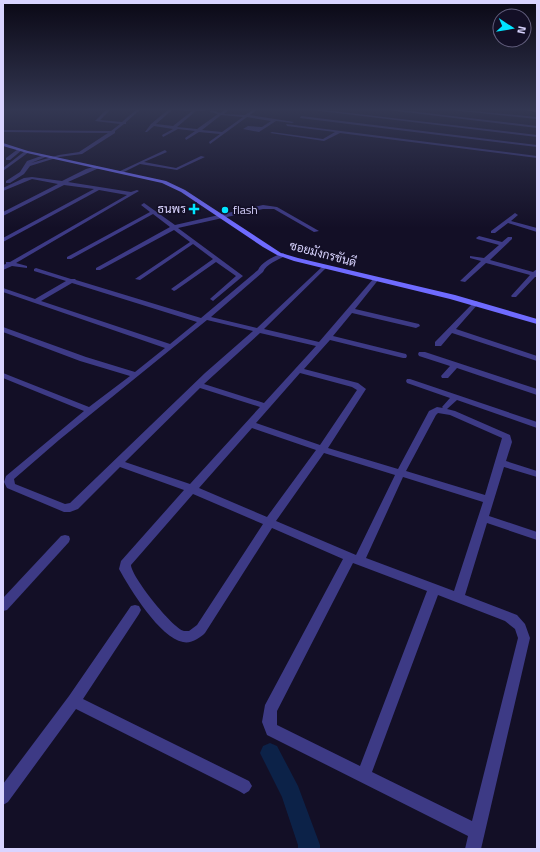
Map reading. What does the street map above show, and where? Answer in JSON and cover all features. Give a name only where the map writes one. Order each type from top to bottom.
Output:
[{"type":"street","name":"ซอยมังกรขันดี","points":[[17,149],[94,169],[120,172],[164,182],[174,186],[265,246],[283,255],[324,267],[476,303],[537,322]]},
{"type":"street","points":[[3,184],[22,173],[28,165],[48,157],[80,153],[88,149]]},
{"type":"street","points":[[470,149],[537,157]]},
{"type":"street","points":[[520,155],[523,149]]},
{"type":"street","points":[[5,159],[23,151]]},
{"type":"street","points":[[4,169],[18,159],[23,151]]},
{"type":"street","points":[[55,151],[66,155]]},
{"type":"street","points":[[120,172],[165,151]]},
{"type":"street","points":[[139,163],[177,169],[203,156]]},
{"type":"street","points":[[5,159],[18,159]]},
{"type":"street","points":[[3,214],[94,169]]},
{"type":"street","points":[[3,190],[29,178],[130,194]]},
{"type":"street","points":[[3,240],[98,189]]},
{"type":"street","points":[[3,268],[6,263],[137,191]]},
{"type":"street","points":[[144,205],[240,276],[213,299]]},
{"type":"street","points":[[98,269],[174,226],[270,206],[316,231]]},
{"type":"street","points":[[69,258],[153,212]]},
{"type":"street","points":[[493,232],[514,215]]},
{"type":"street","points":[[507,221],[537,230]]},
{"type":"street","points":[[479,238],[503,244]]},
{"type":"street","points":[[463,281],[484,260],[510,238]]},
{"type":"street","points":[[138,279],[193,242]]},
{"type":"street","points":[[283,255],[273,261],[272,264],[265,270],[261,271],[171,347],[89,410],[28,461],[9,478],[11,486],[64,508],[70,508],[324,267]]},
{"type":"street","points":[[472,257],[536,273],[514,296]]},
{"type":"street","points":[[174,289],[216,259]]},
{"type":"street","points":[[6,263],[25,267]]},
{"type":"street","points":[[36,270],[204,319],[320,345]]},
{"type":"street","points":[[298,370],[355,385],[362,389],[322,449],[269,523],[201,629],[193,635],[184,637],[176,635],[167,628],[129,576],[125,569],[125,564],[170,512],[192,489],[320,345],[328,337],[376,279]]},
{"type":"street","points":[[36,301],[73,280]]},
{"type":"street","points":[[3,290],[171,347]]},
{"type":"street","points":[[438,344],[476,303]]},
{"type":"street","points":[[350,310],[416,326]]},
{"type":"street","points":[[3,329],[83,358],[136,375]]},
{"type":"street","points":[[451,330],[537,359]]},
{"type":"street","points":[[328,337],[403,356]]},
{"type":"street","points":[[422,354],[537,392]]},
{"type":"street","points":[[445,376],[455,365]]},
{"type":"street","points":[[3,375],[89,410]]},
{"type":"street","points":[[410,381],[537,425]]},
{"type":"street","points":[[198,385],[266,406]]},
{"type":"street","points":[[446,407],[456,397]]},
{"type":"street","points":[[458,598],[508,437],[452,413],[437,410],[432,413],[355,558],[270,710],[268,722],[272,730],[477,832]]},
{"type":"street","points":[[250,424],[400,474],[489,500]]},
{"type":"street","points":[[118,463],[192,489],[269,523],[355,558],[517,621],[521,627],[524,638],[473,849]]},
{"type":"street","points":[[501,463],[537,474]]},
{"type":"street","points":[[483,518],[537,536]]},
{"type":"street","points":[[3,606],[65,539]]},
{"type":"street","points":[[363,776],[434,589]]},
{"type":"street","points":[[3,797],[74,701],[135,610]]},
{"type":"street","points":[[74,701],[244,786]]},
{"type":"waterway","points":[[270,753],[291,793],[309,845],[309,849]]},
{"type":"place","name":"ธนพร","points":[[194,209]]},
{"type":"place","name":"flash","points":[[225,210]]}]
